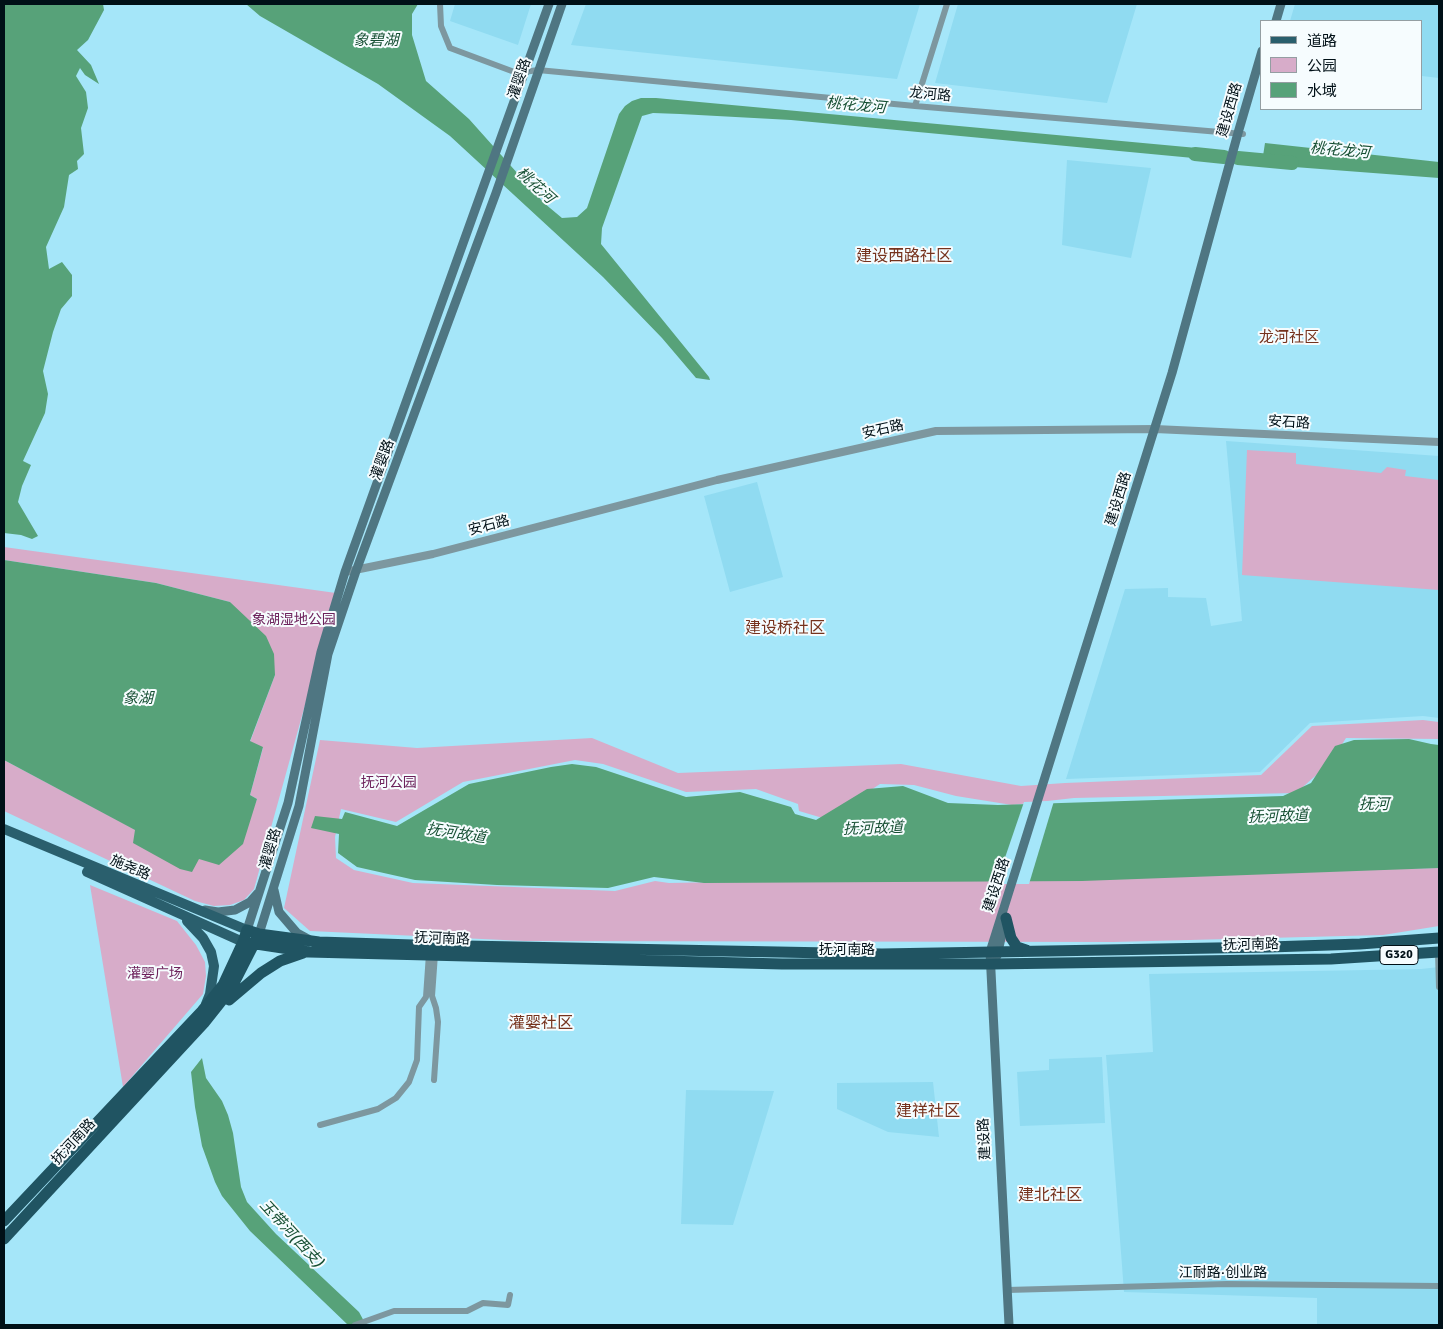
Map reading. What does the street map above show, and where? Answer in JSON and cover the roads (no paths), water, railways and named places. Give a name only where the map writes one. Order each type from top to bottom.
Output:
[{"type":"highway","points":[[1003,918],[1017,947],[1028,951]]},
{"type":"highway","name":"抚河南路","points":[[4,1240],[204,1023],[231,990],[252,940],[247,930]]},
{"type":"highway","name":"抚河南路","points":[[310,946],[433,946],[882,954],[1280,947],[1360,944],[1439,938]]},
{"type":"highway","name":"抚河南路","points":[[252,940],[432,954],[782,964],[994,964],[1360,958],[1439,952]]},
{"type":"highway","name":"抚河南路","points":[[4,1221],[202,1011],[223,984],[252,940]]},
{"type":"highway","points":[[204,1023],[240,990],[280,961],[310,946]]},
{"type":"main road","name":"灌婴路","points":[[247,930],[290,795],[322,652],[345,572],[549,4]]},
{"type":"main road","name":"灌婴路","points":[[252,940],[274,890],[299,806],[328,654],[356,571],[496,193],[562,4]]},
{"type":"main road","points":[[1271,20],[1276,4]]},
{"type":"main road","points":[[1276,20],[1281,4]]},
{"type":"main road","name":"建设西路","points":[[994,964],[994,951],[1003,918],[1053,766],[1157,429],[1260,59]]},
{"type":"main road","name":"建设西路","points":[[1240,134],[1260,76]]},
{"type":"main road","name":"施尧路","points":[[4,829],[252,940]]},
{"type":"main road","name":"施尧路","points":[[4,836],[181,909],[247,930]]},
{"type":"main road","points":[[274,890],[280,912],[310,946]]},
{"type":"main road","points":[[181,909],[218,912],[235,910],[250,902],[260,891]]},
{"type":"main road","points":[[181,909],[203,938],[211,952],[214,966],[210,994],[202,1011]]},
{"type":"main road","name":"建设路","points":[[994,964],[1006,1290],[1010,1325]]},
{"type":"street","name":"龙河路","points":[[440,4],[441,26],[450,48],[516,73],[538,70],[915,106],[1240,134]]},
{"type":"street","points":[[915,106],[947,4]]},
{"type":"street","name":"安石路","points":[[345,572],[442,552],[718,480],[936,431],[1157,429],[1439,442]]},
{"type":"street","points":[[1439,952],[1439,987]]},
{"type":"street","points":[[432,954],[432,996],[438,1022],[434,1080]]},
{"type":"street","points":[[320,1125],[378,1109],[396,1098],[409,1082],[417,1060],[419,1007],[426,997],[432,954]]},
{"type":"street","name":"江耐路·创业路","points":[[1006,1290],[1226,1284],[1439,1286]]},
{"type":"street","points":[[355,1325],[394,1311],[468,1311],[482,1303],[508,1305],[510,1295]]},
{"type":"water","points":[[4,4],[103,4],[104,10],[88,40],[77,50],[91,65],[99,84],[85,75],[80,68],[76,76],[86,92],[88,108],[81,128],[84,154],[77,161],[78,169],[69,175],[64,207],[46,247],[49,269],[62,262],[72,275],[72,296],[61,309],[53,332],[43,371],[48,394],[45,413],[23,461],[31,465],[22,486],[18,502],[38,536],[32,539],[21,535],[4,533]]},
{"type":"water","name":"象碧湖","points":[[246,4],[418,4],[412,14],[412,35],[426,81],[469,119],[544,203],[562,218],[577,217],[587,208],[619,114],[625,106],[641,98],[1197,148],[1225,161],[791,120],[653,113],[642,116],[602,228],[601,244],[710,380],[696,378],[662,338],[603,277],[450,136],[378,84],[260,16]]},
{"type":"water","points":[[1265,143],[1439,162],[1439,178],[1281,166],[1263,156]]},
{"type":"water","name":"象湖","points":[[4,560],[156,583],[230,602],[266,636],[274,654],[275,675],[250,741],[263,747],[250,795],[257,799],[243,844],[219,865],[199,859],[192,872],[180,869],[133,843],[135,830],[4,760]]},
{"type":"water","name":"抚河","points":[[1409,739],[1439,745],[1439,868],[1082,881],[704,883],[654,877],[608,888],[497,885],[415,880],[357,867],[338,853],[339,834],[311,828],[315,816],[342,819],[345,812],[397,826],[469,784],[572,764],[596,767],[686,797],[740,792],[791,807],[795,814],[816,820],[867,789],[903,786],[948,803],[998,805],[1283,796],[1311,783],[1335,746],[1354,740]]},
{"type":"water","points":[[202,1058],[206,1078],[222,1101],[228,1115],[233,1133],[241,1187],[247,1202],[276,1234],[359,1312],[366,1325],[348,1325],[250,1231],[222,1196],[202,1146],[195,1107],[191,1072]]},
{"type":"waterway","name":"桃花龙河","points":[[1195,154],[1224,157]]},
{"type":"waterway","name":"桃花龙河","points":[[1238,158],[1292,163]]},
{"type":"district","name":"建设西路社区","points":[[904,257]]},
{"type":"district","name":"龙河社区","points":[[1289,338]]},
{"type":"district","name":"建设桥社区","points":[[785,629]]},
{"type":"district","name":"灌婴社区","points":[[541,1024]]},
{"type":"district","name":"建祥社区","points":[[928,1112]]},
{"type":"district","name":"建北社区","points":[[1050,1196]]},
{"type":"water label","name":"桃花河","points":[[535,186]]},
{"type":"water label","name":"抚河故道","points":[[1278,817]]},
{"type":"water label","name":"抚河故道","points":[[873,829]]},
{"type":"water label","name":"抚河故道","points":[[456,834]]},
{"type":"water label","name":"玉带河(西支)","points":[[291,1234]]},
{"type":"park label","name":"象湖湿地公园","points":[[294,620]]},
{"type":"park label","name":"抚河公园","points":[[389,783]]},
{"type":"park label","name":"灌婴广场","points":[[155,974]]}]
